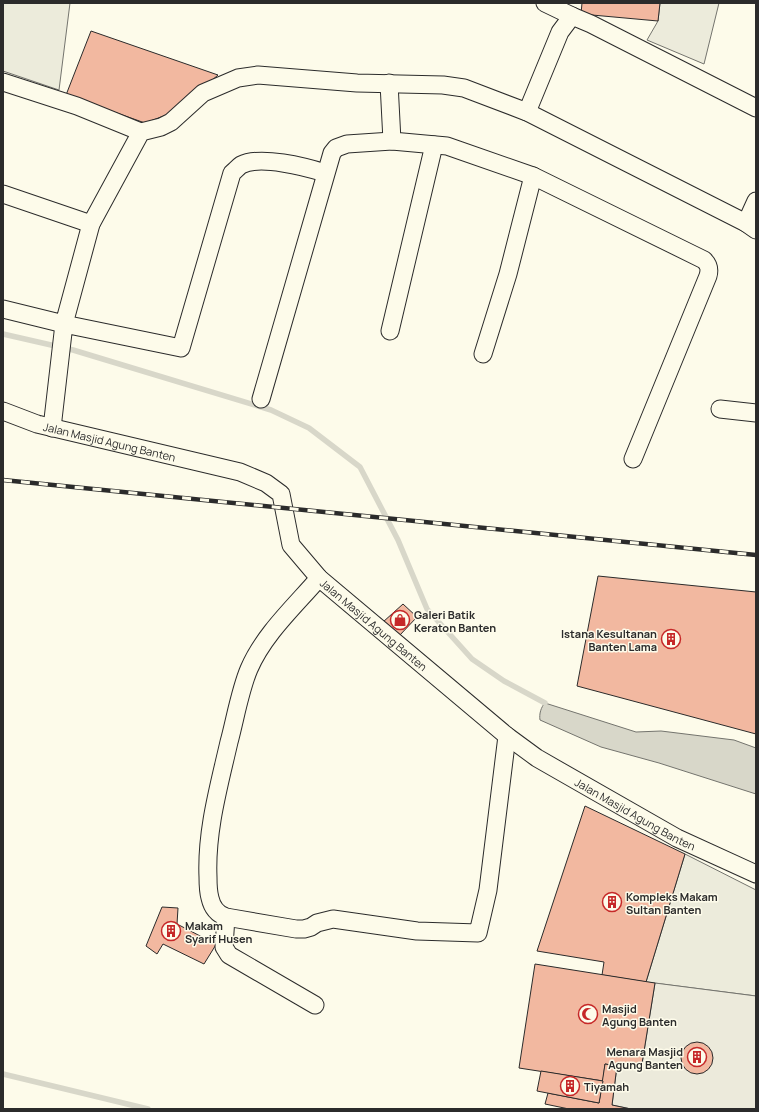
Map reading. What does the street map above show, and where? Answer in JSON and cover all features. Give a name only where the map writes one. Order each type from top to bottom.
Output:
[{"type":"street","points":[[545,3],[591,24],[756,108]]},
{"type":"street","points":[[527,112],[560,32],[572,16]]},
{"type":"street","points":[[3,82],[77,106],[141,132],[161,127],[171,122],[203,93],[238,78],[258,75],[357,83],[443,85],[464,88],[527,112],[751,227],[756,201]]},
{"type":"street","points":[[389,84],[392,141]]},
{"type":"street","points":[[52,428],[62,340],[92,224],[141,132]]},
{"type":"street","points":[[261,399],[332,153],[340,145],[392,141],[447,146],[533,176],[704,260],[708,264],[710,268],[708,276],[633,459]]},
{"type":"street","points":[[390,330],[434,145]]},
{"type":"street","points":[[3,309],[62,340],[181,348],[232,173],[242,165],[254,162],[279,162],[325,173]]},
{"type":"street","points":[[483,354],[508,274],[533,176]]},
{"type":"street","points":[[3,194],[92,224]]},
{"type":"street","points":[[720,410],[756,413]]},
{"type":"street","name":"Jalan Masjid Agung Banten","points":[[3,411],[52,428],[240,472],[266,483],[281,494],[291,545],[319,578],[507,736],[537,758],[676,838],[756,874]]},
{"type":"street","points":[[319,578],[264,642],[249,669],[221,775],[207,859],[209,897],[213,907],[219,915],[226,918],[296,929],[311,927],[316,922],[333,919],[417,931],[478,933],[488,890],[507,736]]},
{"type":"street","points":[[226,918],[224,947],[229,955],[315,1005]]},
{"type":"shaded area","points":[[3,3],[70,3],[59,90],[3,71]]},
{"type":"shaded area","points":[[660,3],[719,3],[704,64],[647,40],[658,21]]},
{"type":"shaded area","points":[[545,703],[636,732],[661,731],[734,740],[756,748],[756,794],[659,763],[601,747],[540,720],[542,706]]},
{"type":"shaded area","points":[[685,854],[756,890],[756,996],[646,982]]},
{"type":"shaded area","points":[[655,983],[756,996],[756,1109],[631,1109],[612,1105],[617,1066],[641,1070]]},
{"type":"building","points":[[582,3],[660,3],[658,21],[581,14]]},
{"type":"building","points":[[91,31],[218,75],[177,111],[145,123],[66,95]]},
{"type":"building","name":"Istana Kesultanan Banten Lama","points":[[598,576],[756,592],[756,734],[577,686]]},
{"type":"building","name":"Galeri Batik Keraton Banten","points":[[403,604],[417,617],[399,636],[383,622]]},
{"type":"building","name":"Kompleks Makam Sultan Banten","points":[[585,806],[685,854],[646,982],[602,975],[604,962],[537,951]]},
{"type":"building","name":"Makam Syarif Husen","points":[[162,907],[178,908],[177,924],[217,943],[204,964],[163,944],[157,954],[146,946]]},
{"type":"building","name":"Masjid Agung Banten","points":[[535,964],[655,983],[641,1070],[605,1064],[603,1081],[519,1068]]},
{"type":"building","name":"Menara Masjid Agung Banten","points":[[697,1042],[706,1045],[710,1049],[713,1058],[710,1067],[706,1071],[697,1074],[688,1071],[684,1067],[681,1058],[684,1049],[688,1045]]},
{"type":"building","points":[[605,1064],[617,1066],[612,1105],[631,1109],[569,1109],[545,1104],[548,1093],[599,1103]]},
{"type":"building","name":"Tiyamah","points":[[541,1071],[603,1081],[599,1103],[537,1091]]},
{"type":"waterway","points":[[3,334],[73,350],[271,410],[309,428],[360,467],[398,540],[427,609],[472,659],[504,681],[545,703]]},
{"type":"waterway","points":[[3,1074],[148,1109]]},
{"type":"railway","points":[[3,480],[756,555]]},
{"type":"place","name":"Galeri Batik Keraton Banten","points":[[400,620]]},
{"type":"place","name":"Istana Kesultanan Banten Lama","points":[[671,639]]},
{"type":"place","name":"Kompleks Makam Sultan Banten","points":[[612,902]]},
{"type":"place","name":"Makam Syarif Husen","points":[[171,931]]},
{"type":"place","name":"Masjid Agung Banten","points":[[588,1014]]},
{"type":"place","name":"Menara Masjid Agung Banten","points":[[697,1057]]},
{"type":"place","name":"Tiyamah","points":[[570,1086]]}]
